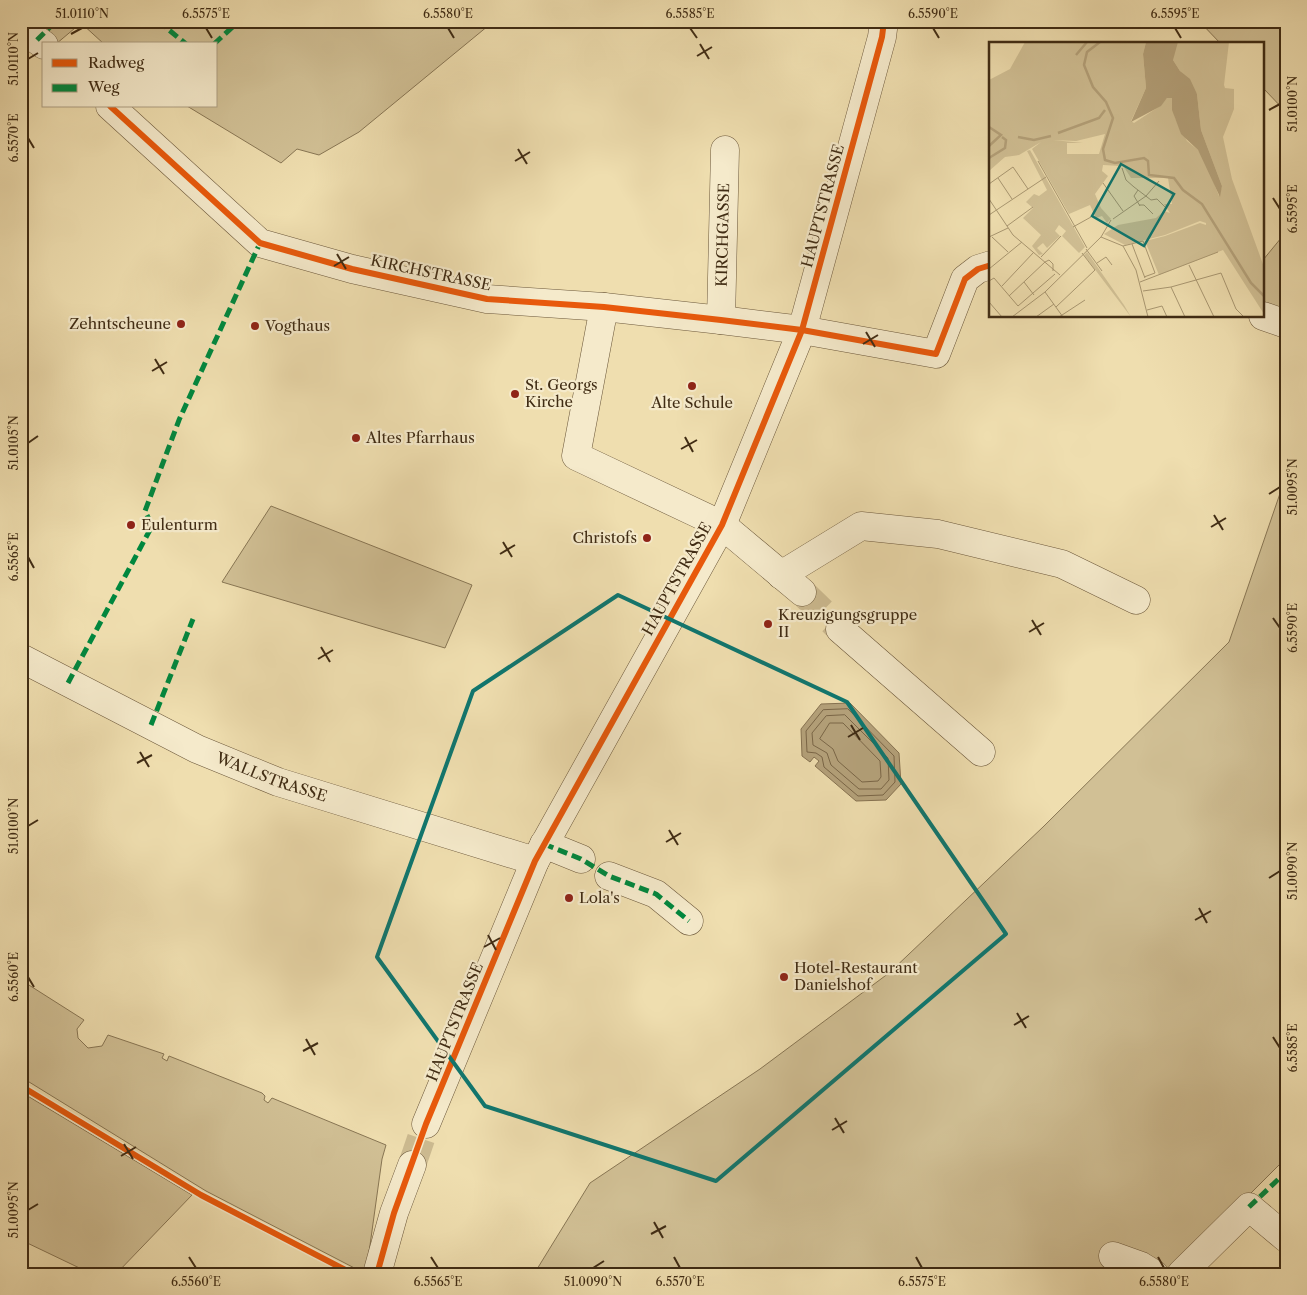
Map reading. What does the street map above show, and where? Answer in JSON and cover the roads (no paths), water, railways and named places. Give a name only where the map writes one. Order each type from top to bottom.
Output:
[{"type":"street","name":"HAUPTSTRASSE","points":[[426,1124],[540,852],[722,526],[802,330],[882,37],[884,21]]},
{"type":"street","name":"KIRCHSTRASSE","points":[[112,108],[260,243],[352,269],[487,299],[604,307],[802,330],[936,354],[965,279],[978,269],[989,266]]},
{"type":"street","name":"KIRCHGASSE","points":[[720,320],[725,150]]},
{"type":"street","points":[[604,307],[576,456],[722,526],[802,592]]},
{"type":"street","points":[[1264,316],[1286,324]]},
{"type":"street","points":[[781,575],[861,526],[938,534],[1062,564],[1136,600]]},
{"type":"street","points":[[840,629],[981,752]]},
{"type":"street","name":"WALLSTRASSE","points":[[21,658],[197,749],[278,782],[540,852],[581,859]]},
{"type":"street","points":[[609,876],[656,894],[689,921]]},
{"type":"street","points":[[378,1274],[394,1213],[412,1165]]},
{"type":"street","points":[[1181,1274],[1250,1207],[1286,1238]]},
{"type":"street","points":[[1113,1256],[1141,1266],[1154,1274]]},
{"type":"water","points":[[850,703],[899,753],[901,784],[886,800],[856,801],[815,766],[819,761],[814,757],[810,762],[802,756],[801,729],[821,704]]},
{"type":"tunnel","points":[[802,592],[840,629]]},
{"type":"tunnel","points":[[412,1165],[426,1124]]},
{"type":"place","name":"Zehntscheune","points":[[181,324]]},
{"type":"place","name":"Vogthaus","points":[[255,326]]},
{"type":"place","name":"Alte Schule","points":[[692,386]]},
{"type":"place","name":"St. Georgs Kirche","points":[[515,394]]},
{"type":"place","name":"Altes Pfarrhaus","points":[[356,438]]},
{"type":"place","name":"Eulenturm","points":[[131,525]]},
{"type":"place","name":"Christofs","points":[[647,538]]},
{"type":"place","name":"Kreuzigungsgruppe II","points":[[768,624]]},
{"type":"place","name":"Lola's","points":[[569,898]]},
{"type":"place","name":"Hotel-Restaurant Danielshof","points":[[784,977]]}]
